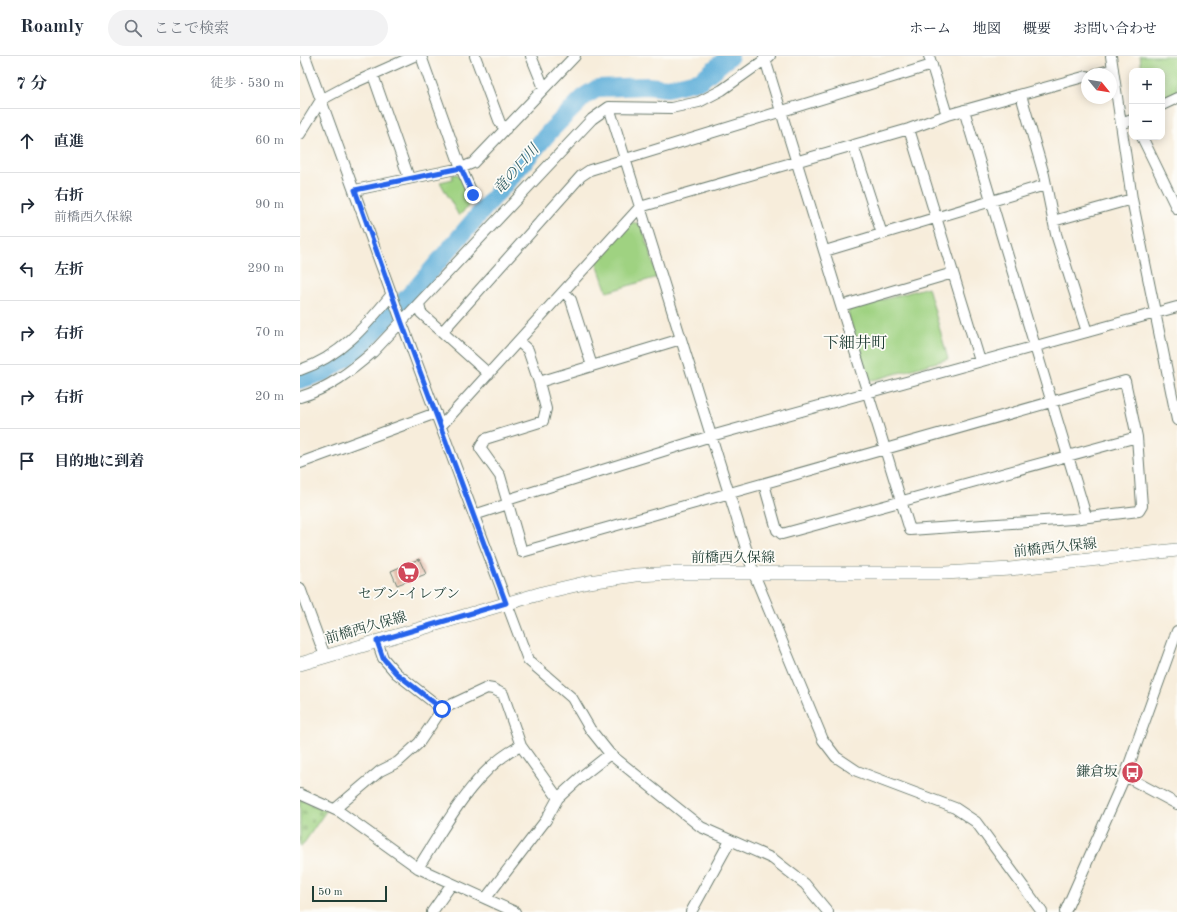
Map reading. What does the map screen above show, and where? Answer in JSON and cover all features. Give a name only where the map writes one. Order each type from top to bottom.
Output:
[{"type":"main road","name":"前橋西久保線","points":[[300,664],[506,603],[590,582],[636,575],[678,573],[945,573],[1010,569],[1177,550]]},
{"type":"street","points":[[305,56],[355,190],[392,297],[442,426],[528,660],[572,698],[590,729],[610,754],[701,827],[773,859],[805,884],[828,912]]},
{"type":"street","points":[[300,134],[321,100],[414,56]]},
{"type":"street","points":[[421,56],[461,168],[473,195]]},
{"type":"street","points":[[475,56],[500,123],[506,129]]},
{"type":"street","points":[[531,56],[544,88]]},
{"type":"street","points":[[355,190],[461,168],[473,163],[575,56]]},
{"type":"street","points":[[1111,56],[1113,68]]},
{"type":"street","points":[[300,398],[332,384],[355,368],[401,321],[419,305],[592,119],[609,106],[671,108],[699,102],[722,90],[766,57],[798,160],[866,393],[884,450],[910,530],[1072,519],[1086,516],[1139,511],[1142,506],[1137,437],[1126,381],[884,450],[729,494],[522,552],[500,476],[480,448],[485,439],[543,421],[546,409],[539,382],[528,350],[518,341]]},
{"type":"street","points":[[442,332],[581,176],[590,170],[782,111],[931,61],[947,115]]},
{"type":"street","points":[[372,75],[409,178]]},
{"type":"street","points":[[442,426],[640,207],[909,129],[964,110],[1081,78]]},
{"type":"street","points":[[1021,95],[1053,221],[1087,332]]},
{"type":"street","points":[[1117,96],[1132,200],[1177,420]]},
{"type":"street","points":[[1164,104],[1177,98]]},
{"type":"street","points":[[609,106],[754,574],[823,740],[836,757],[856,771],[955,808],[976,822],[1042,912]]},
{"type":"street","points":[[964,110],[1086,516]]},
{"type":"street","points":[[1121,124],[1129,121]]},
{"type":"street","points":[[909,129],[980,361]]},
{"type":"street","points":[[1143,140],[1177,209]]},
{"type":"street","points":[[853,145],[882,234]]},
{"type":"street","points":[[824,251],[1045,185]]},
{"type":"street","points":[[1053,221],[1132,200]]},
{"type":"street","points":[[841,306],[953,273]]},
{"type":"street","points":[[564,291],[571,300],[592,366]]},
{"type":"street","points":[[300,370],[327,359],[340,350],[355,337],[392,297]]},
{"type":"street","points":[[419,305],[421,313],[489,374]]},
{"type":"street","points":[[474,515],[508,502],[711,436],[1177,306]]},
{"type":"street","points":[[539,382],[681,339]]},
{"type":"street","points":[[300,463],[436,413]]},
{"type":"street","points":[[764,484],[777,530],[782,534],[1137,437]]},
{"type":"street","points":[[300,588],[325,656]]},
{"type":"street","points":[[1066,912],[1125,776],[1175,643],[1177,631]]},
{"type":"street","points":[[377,641],[383,658],[396,673],[442,709]]},
{"type":"street","points":[[335,809],[380,771],[398,762],[419,743],[442,709],[487,688],[503,694],[520,746],[558,798]]},
{"type":"street","points":[[418,868],[473,784],[511,750],[520,746]]},
{"type":"street","points":[[486,898],[546,820],[558,798],[582,776],[610,754]]},
{"type":"street","points":[[1125,776],[1177,804]]},
{"type":"street","points":[[300,794],[335,809],[418,868],[515,912]]},
{"type":"street","points":[[691,912],[730,841]]},
{"type":"street","points":[[432,912],[451,884]]},
{"type":"green space","points":[[1140,56],[1177,56],[1177,95],[1165,100],[1165,68],[1142,68]]},
{"type":"green space","points":[[457,174],[461,177],[473,201],[459,216],[440,182],[453,179],[452,175]]},
{"type":"green space","points":[[631,222],[641,224],[658,277],[607,292],[596,261]]},
{"type":"green space","points":[[928,287],[948,359],[870,381],[867,379],[848,313],[850,309]]},
{"type":"green space","points":[[300,799],[326,811],[302,846],[300,845]]},
{"type":"building","name":"セブン-イレブン","points":[[419,559],[426,574],[397,585],[391,571]]},
{"type":"waterway","name":"竜の口川","points":[[300,380],[325,372],[357,350],[417,287],[551,130],[585,96],[598,88],[647,86],[667,88],[701,80],[730,56]]},
{"type":"place","name":"セブン-イレブン","points":[[409,572]]},
{"type":"place","name":"鎌倉坂","points":[[1133,772]]},
{"type":"district","name":"下細井町","points":[[855,344]]},
{"type":"route","points":[[442,709],[396,673],[383,658],[377,641],[506,603],[442,426],[402,323],[355,190],[461,168],[473,195]]}]
